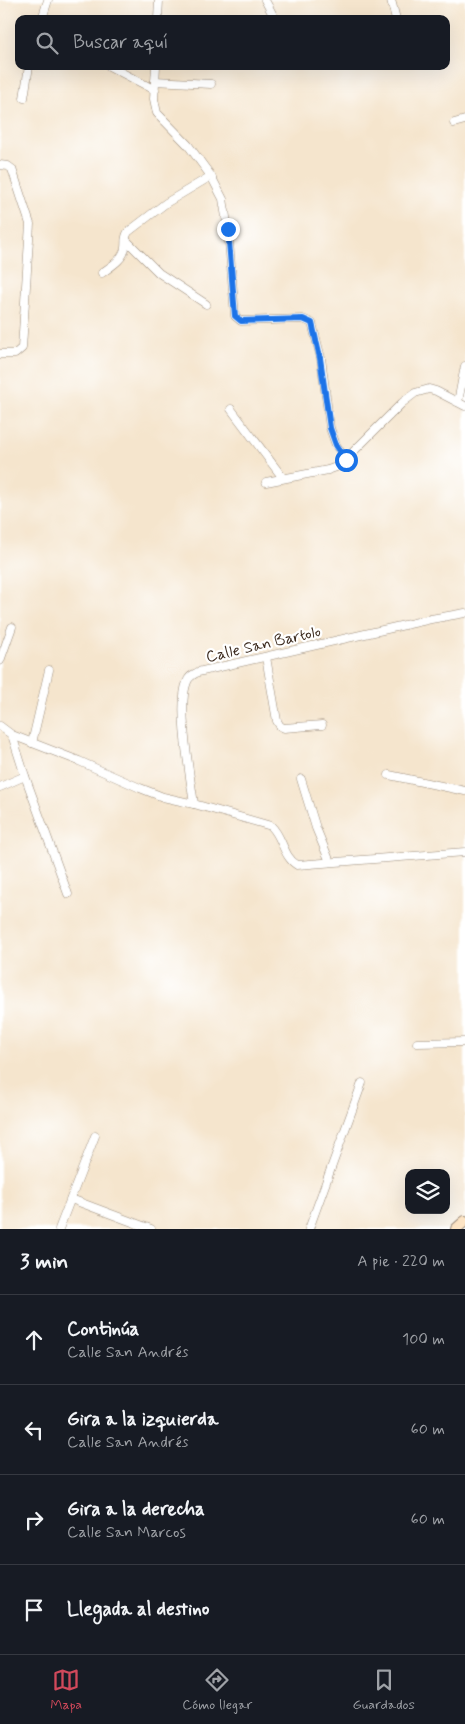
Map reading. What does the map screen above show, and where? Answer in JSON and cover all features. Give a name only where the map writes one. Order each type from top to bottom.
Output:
[{"type":"street","points":[[43,15],[48,0]]},
{"type":"street","points":[[158,15],[159,0]]},
{"type":"street","points":[[265,0],[274,15]]},
{"type":"street","points":[[391,0],[395,15]]},
{"type":"street","points":[[24,98],[28,70]]},
{"type":"street","points":[[117,70],[155,90]]},
{"type":"street","points":[[156,70],[154,99],[157,113],[188,145],[211,176],[218,188],[226,212],[234,311],[238,319],[247,321],[303,319],[312,323],[320,358],[330,428],[336,445],[346,460]]},
{"type":"street","points":[[155,81],[211,84]]},
{"type":"street","points":[[454,123],[465,120]]},
{"type":"street","points":[[0,165],[8,166],[12,169],[30,224],[22,348],[15,354],[0,354]]},
{"type":"street","points":[[102,272],[120,260],[124,253],[125,237],[128,232],[166,204],[211,176]]},
{"type":"street","points":[[126,240],[159,273],[206,304]]},
{"type":"street","points":[[266,482],[333,469],[339,466],[402,403],[415,393],[428,390],[436,391],[462,404],[465,366]]},
{"type":"street","points":[[231,409],[283,478]]},
{"type":"street","name":"Calle San Bartolo","points":[[194,804],[184,716],[187,680],[191,676],[198,672],[465,613]]},
{"type":"street","points":[[0,661],[12,627]]},
{"type":"street","points":[[266,657],[276,721],[280,726],[284,728],[322,725]]},
{"type":"street","points":[[32,743],[49,670]]},
{"type":"street","points":[[0,726],[12,735],[163,797],[271,826],[279,835],[290,859],[296,865],[465,852]]},
{"type":"street","points":[[12,735],[68,894]]},
{"type":"street","points":[[389,775],[465,790]]},
{"type":"street","points":[[0,787],[25,776]]},
{"type":"street","points":[[301,779],[330,862]]},
{"type":"street","points":[[417,1043],[465,1042]]},
{"type":"street","points":[[309,1229],[362,1083]]},
{"type":"street","points":[[59,1229],[95,1136]]},
{"type":"street","points":[[71,1199],[151,1229]]},
{"type":"street","points":[[456,1229],[465,1221]]},
{"type":"route","points":[[228,229],[235,316],[241,321],[303,319],[312,323],[320,358],[330,428],[336,445],[346,460]]}]
